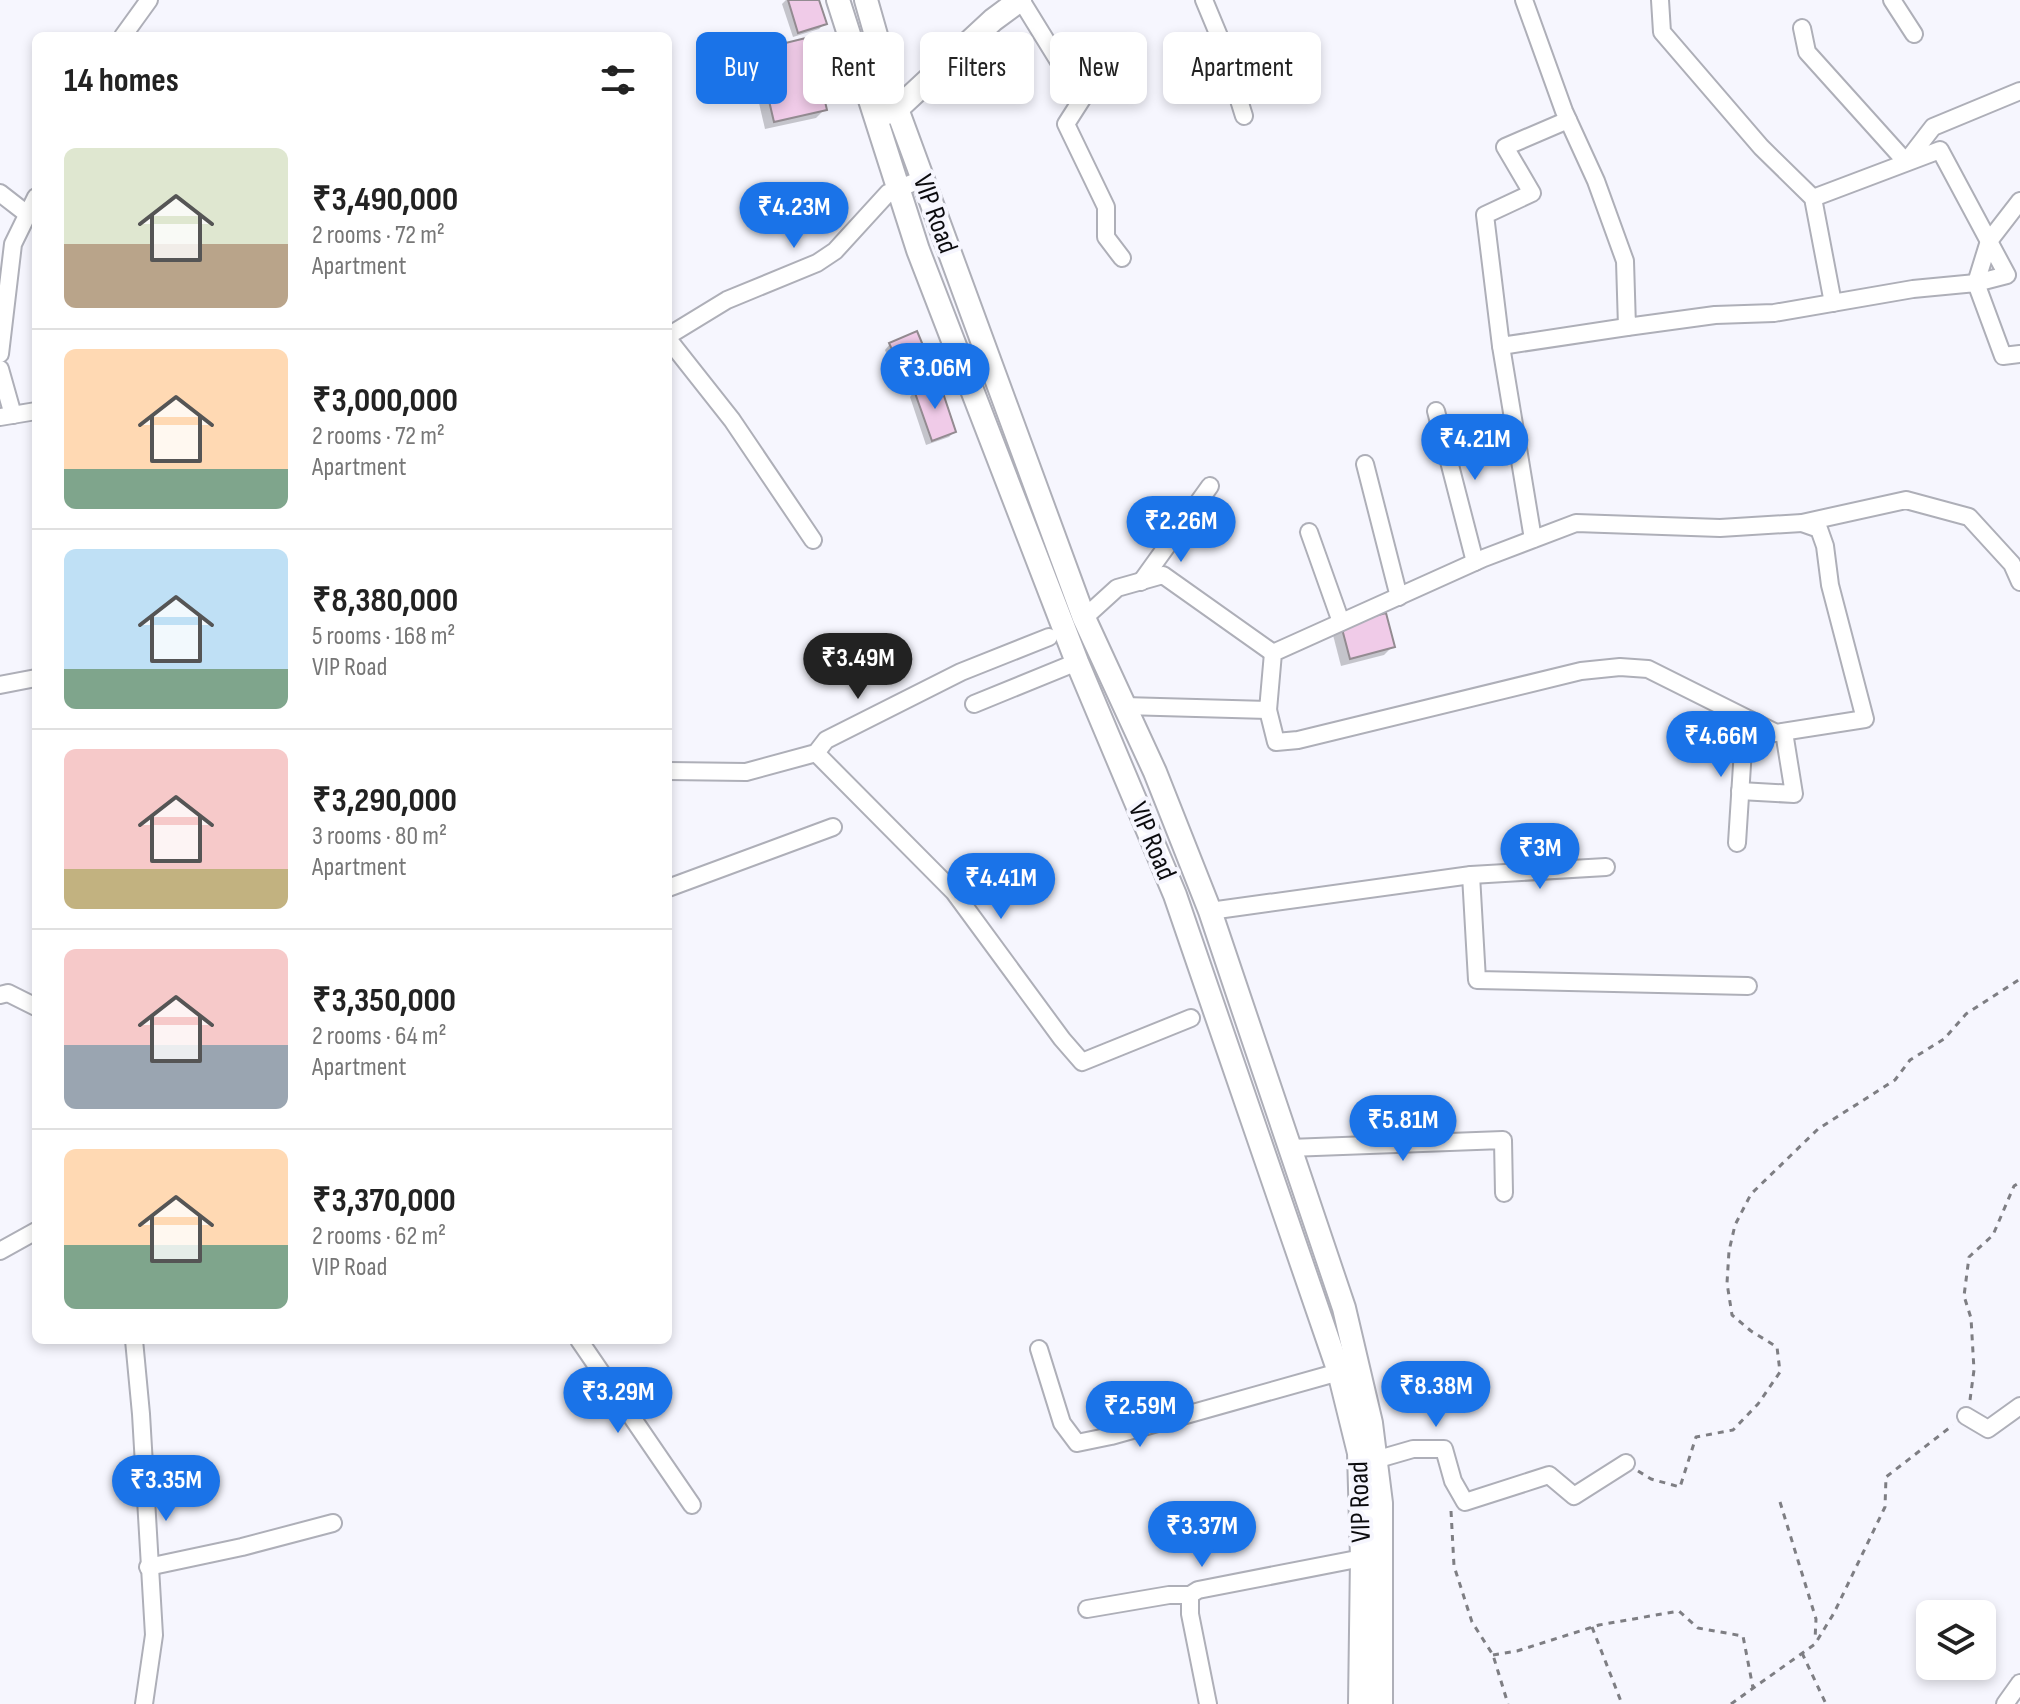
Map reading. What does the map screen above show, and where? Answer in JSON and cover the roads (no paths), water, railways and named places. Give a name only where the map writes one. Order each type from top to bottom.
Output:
[{"type":"main road","name":"VIP Road","points":[[838,0],[918,250],[1077,662],[1175,895],[1339,1372],[1359,1453],[1362,1558],[1371,1600],[1381,1704]]},
{"type":"main road","name":"VIP Road","points":[[866,0],[897,109],[1084,618],[1155,772],[1210,911],[1344,1308],[1371,1423],[1381,1503],[1360,1704]]},
{"type":"main road","points":[[875,117],[897,109],[993,20],[1021,0]]},
{"type":"street","points":[[126,32],[149,0]]},
{"type":"street","points":[[1021,0],[1082,99],[1066,124],[1106,207],[1106,237],[1122,258]]},
{"type":"street","points":[[1204,0],[1219,36],[1244,116]]},
{"type":"street","points":[[1524,0],[1625,261],[1627,327]]},
{"type":"street","points":[[1660,0],[1662,32],[1761,147],[1813,198],[1833,303]]},
{"type":"street","points":[[1892,0],[1914,34]]},
{"type":"street","points":[[1802,28],[1807,52],[1906,162]]},
{"type":"street","points":[[1906,162],[1933,127],[2020,91]]},
{"type":"street","points":[[1533,539],[1501,346],[1485,215],[1532,193],[1505,147],[1568,120]]},
{"type":"street","points":[[1501,346],[1715,315],[1774,313],[1913,289],[1976,283],[2007,275],[1940,150],[1813,198]]},
{"type":"street","points":[[672,334],[727,300],[817,263],[835,251],[888,193],[922,179]]},
{"type":"street","points":[[0,193],[27,214]]},
{"type":"street","points":[[2020,201],[1990,243],[1976,283],[2003,356],[2020,354]]},
{"type":"street","points":[[0,354],[13,244],[32,205]]},
{"type":"street","points":[[672,342],[740,430],[813,540]]},
{"type":"street","points":[[0,369],[6,416],[32,412]]},
{"type":"street","points":[[1436,411],[1475,562]]},
{"type":"street","points":[[1365,464],[1399,597]]},
{"type":"street","points":[[1141,582],[1210,486]]},
{"type":"street","points":[[1273,653],[1475,562],[1576,523],[1720,528],[1802,523],[1906,500],[1969,517],[2012,564],[2020,582]]},
{"type":"street","points":[[1273,653],[1268,710],[1276,742],[1298,740],[1581,671],[1620,667],[1648,669],[1776,733],[1865,719],[1830,585],[1825,546],[1819,529],[1802,523]]},
{"type":"street","points":[[1309,532],[1341,622]]},
{"type":"street","points":[[1084,618],[1117,588],[1163,575],[1273,653]]},
{"type":"street","points":[[672,771],[746,772],[816,753],[826,740],[961,672],[1049,637]]},
{"type":"street","points":[[974,704],[1077,662]]},
{"type":"street","points":[[0,685],[32,679]]},
{"type":"street","points":[[1124,706],[1268,710]]},
{"type":"street","points":[[1737,843],[1745,718]]},
{"type":"street","points":[[1740,791],[1794,794],[1784,732]]},
{"type":"street","points":[[816,753],[954,892],[1082,1062],[1191,1018]]},
{"type":"street","points":[[672,887],[833,827]]},
{"type":"street","points":[[1210,911],[1471,875],[1606,867]]},
{"type":"street","points":[[1471,875],[1477,980],[1748,986]]},
{"type":"street","points":[[0,995],[8,993],[32,1005]]},
{"type":"street","points":[[1289,1148],[1503,1140],[1504,1193]]},
{"type":"street","points":[[0,1251],[32,1233]]},
{"type":"street","points":[[134,1344],[154,1635],[144,1704]]},
{"type":"street","points":[[582,1344],[692,1505]]},
{"type":"street","points":[[1039,1349],[1062,1423],[1077,1443],[1339,1372]]},
{"type":"street","points":[[1966,1416],[1988,1429],[2020,1406]]},
{"type":"street","points":[[1375,1460],[1413,1449],[1444,1449],[1453,1481],[1465,1502],[1549,1475],[1574,1496],[1626,1463]]},
{"type":"street","points":[[148,1567],[333,1523]]},
{"type":"street","points":[[1087,1609],[1169,1595],[1190,1595],[1198,1590],[1362,1558]]},
{"type":"street","points":[[1190,1595],[1190,1614],[1208,1704]]},
{"type":"street","points":[[2005,1704],[2020,1683]]}]
